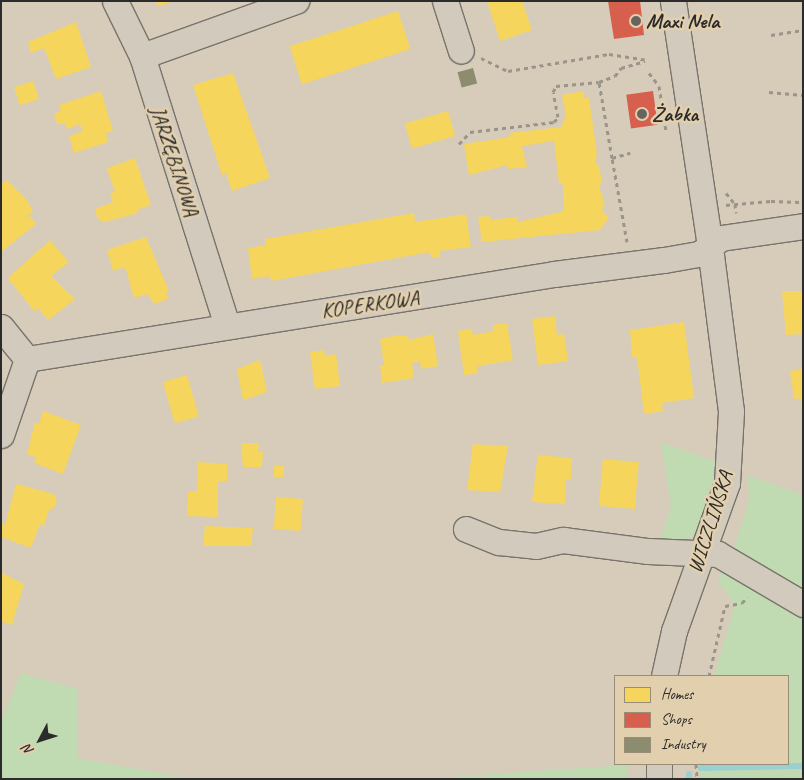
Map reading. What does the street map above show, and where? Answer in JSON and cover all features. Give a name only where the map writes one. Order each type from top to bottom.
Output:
[{"type":"street","name":"JARZĘBINOWA","points":[[116,1],[142,56],[227,325]]},
{"type":"street","points":[[142,56],[296,1]]},
{"type":"street","points":[[445,1],[461,51]]},
{"type":"street","name":"WICZLIŃSKA","points":[[664,675],[674,631],[721,503],[730,460],[731,411],[710,246],[672,1]]},
{"type":"street","name":"KOPERKOWA","points":[[27,359],[227,325],[664,260],[699,254],[721,238],[803,226]]},
{"type":"street","points":[[1,327],[27,359],[1,435]]},
{"type":"street","points":[[466,530],[499,542],[536,546],[564,540],[648,550],[718,554],[803,604]]},
{"type":"street","points":[[658,765],[659,779]]},
{"type":"path","points":[[771,35],[803,30]]},
{"type":"path","points":[[459,144],[470,132],[554,122],[558,117],[553,92],[556,86],[600,82],[615,76],[620,68],[648,60],[609,54],[508,70],[472,52],[461,51]]},
{"type":"path","points":[[649,73],[659,86],[666,131]]},
{"type":"path","points":[[600,82],[627,243]]},
{"type":"path","points":[[769,92],[803,95]]},
{"type":"path","points":[[612,158],[630,153]]},
{"type":"path","points":[[735,204],[771,200],[803,202]]},
{"type":"path","points":[[709,675],[725,606],[742,603],[758,578]]},
{"type":"path","points":[[696,765],[697,779]]},
{"type":"green space","points":[[661,442],[719,463],[712,497],[696,534],[681,543],[659,543],[671,507]]},
{"type":"green space","points":[[748,475],[803,495],[803,596],[732,555],[749,500]]},
{"type":"green space","points":[[722,570],[803,616],[803,779],[700,779],[702,765],[789,765],[789,675],[714,675],[735,604],[718,581]]},
{"type":"green space","points":[[21,673],[77,689],[77,758],[192,779],[1,779],[1,722]]},
{"type":"green space","points":[[627,765],[628,779],[419,779]]},
{"type":"building: Homes","points":[[156,1],[171,1],[171,2],[158,6]]},
{"type":"building: Homes","points":[[487,1],[522,1],[532,30],[500,41]]},
{"type":"building: Homes","points":[[398,11],[410,49],[302,84],[290,46]]},
{"type":"building: Homes","points":[[76,22],[91,67],[56,79],[44,48],[31,53],[28,42]]},
{"type":"building: Homes","points":[[233,73],[270,178],[232,191],[226,173],[222,175],[193,85]]},
{"type":"building: Homes","points":[[33,81],[39,99],[20,105],[14,87]]},
{"type":"building: Homes","points":[[101,91],[113,131],[106,133],[108,142],[74,153],[69,136],[83,131],[80,124],[67,129],[65,124],[57,124],[54,115],[61,110],[59,105]]},
{"type":"building: Homes","points":[[583,91],[584,98],[589,98],[597,154],[595,163],[599,166],[602,182],[599,186],[605,205],[602,205],[603,212],[609,217],[600,230],[482,242],[478,217],[489,216],[490,220],[518,217],[518,222],[564,211],[563,183],[559,183],[554,141],[522,146],[527,167],[508,169],[507,165],[469,175],[464,144],[510,137],[510,133],[561,127],[566,116],[562,95]]},
{"type":"building: Homes","points":[[448,111],[455,136],[412,148],[405,123]]},
{"type":"building: Homes","points":[[135,158],[151,205],[137,210],[138,213],[104,222],[98,219],[95,209],[113,202],[110,193],[115,192],[107,168]]},
{"type":"building: Homes","points":[[7,180],[27,200],[33,211],[26,217],[30,216],[36,224],[1,252],[1,184]]},
{"type":"building: Homes","points":[[414,213],[415,222],[466,214],[471,247],[439,251],[440,257],[431,258],[430,252],[271,281],[270,276],[252,279],[248,248],[266,245],[265,239]]},
{"type":"building: Homes","points":[[146,237],[169,291],[166,292],[168,299],[154,304],[148,294],[134,298],[125,267],[113,271],[107,250]]},
{"type":"building: Homes","points":[[50,240],[69,262],[51,276],[75,299],[48,320],[38,308],[34,311],[8,278]]},
{"type":"building: Homes","points":[[782,291],[803,291],[803,334],[786,335]]},
{"type":"building: Homes","points":[[555,316],[557,335],[564,334],[568,361],[538,365],[532,319]]},
{"type":"building: Homes","points":[[684,322],[694,398],[662,403],[663,411],[644,414],[637,357],[632,358],[630,330]]},
{"type":"building: Homes","points":[[507,323],[513,360],[477,366],[478,373],[464,375],[458,331],[472,329],[473,335],[493,331],[493,325]]},
{"type":"building: Homes","points":[[433,334],[438,366],[421,369],[420,361],[412,363],[414,378],[382,383],[380,366],[384,365],[380,339],[398,335],[408,336],[409,340]]},
{"type":"building: Homes","points":[[324,350],[325,356],[336,354],[340,386],[315,389],[310,352]]},
{"type":"building: Homes","points":[[260,360],[267,392],[243,400],[237,369]]},
{"type":"building: Homes","points":[[803,369],[802,406],[800,398],[794,399],[790,371]]},
{"type":"building: Homes","points":[[187,375],[199,416],[175,423],[163,382]]},
{"type":"building: Homes","points":[[43,411],[81,425],[63,474],[34,463],[37,458],[27,454],[35,422],[39,424]]},
{"type":"building: Homes","points":[[241,443],[259,443],[258,452],[263,452],[262,467],[243,467]]},
{"type":"building: Homes","points":[[473,444],[508,446],[500,492],[467,490]]},
{"type":"building: Homes","points":[[538,455],[572,458],[571,479],[566,479],[565,504],[532,502]]},
{"type":"building: Homes","points":[[603,459],[639,462],[635,509],[599,506]]},
{"type":"building: Homes","points":[[198,462],[227,464],[227,481],[218,481],[218,517],[187,516],[188,491],[197,491]]},
{"type":"building: Homes","points":[[274,466],[284,466],[284,477],[274,477]]},
{"type":"building: Homes","points":[[16,484],[54,494],[57,501],[54,508],[49,510],[44,526],[40,524],[31,548],[1,537],[1,523],[5,525]]},
{"type":"building: Homes","points":[[276,497],[303,499],[301,531],[274,529]]},
{"type":"building: Homes","points":[[205,526],[253,528],[251,546],[203,546]]},
{"type":"building: Homes","points":[[2,573],[24,584],[12,625],[1,621]]},
{"type":"building: Shops","points":[[608,1],[640,1],[644,35],[614,39]]},
{"type":"building: Shops","points":[[653,91],[658,125],[631,128],[626,95]]},
{"type":"building: Industry","points":[[473,68],[477,83],[462,88],[458,72]]},
{"type":"waterway","points":[[701,768],[803,766]]},
{"type":"waterway","points":[[689,774],[689,779]]},
{"type":"place","name":"Maxi Nela","points":[[636,21]]},
{"type":"place","name":"Żabka","points":[[642,114]]}]
